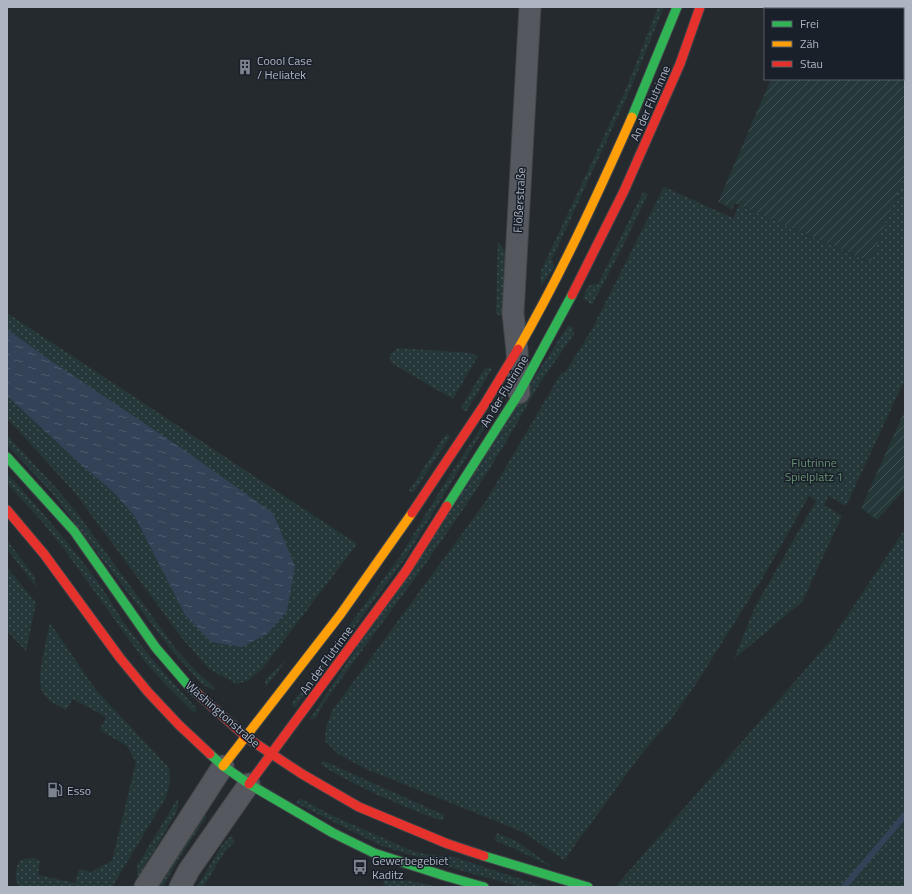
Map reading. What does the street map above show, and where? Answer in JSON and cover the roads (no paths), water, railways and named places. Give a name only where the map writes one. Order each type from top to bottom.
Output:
[{"type":"street","name":"Flößerstraße","points":[[519,393],[513,313],[530,7]]},
{"type":"street","name":"An der Flutrinne","points":[[223,766],[275,700],[384,555],[443,467],[517,351],[591,210],[661,50],[677,7]]},
{"type":"street","name":"An der Flutrinne","points":[[249,784],[406,571],[519,393],[564,311],[624,191],[680,64],[700,7]]},
{"type":"street","name":"Washingtonstraße","points":[[7,457],[74,531],[156,648],[187,684],[246,737],[271,754],[359,807],[448,844],[588,887]]},
{"type":"street","points":[[7,510],[44,554],[120,658],[148,692],[179,725],[223,766],[249,784],[333,833],[374,852],[445,876],[484,887]]},
{"type":"street","points":[[145,887],[223,766]]},
{"type":"street","points":[[180,887],[189,870],[249,784]]},
{"type":"water","points":[[7,329],[273,513],[295,566],[287,611],[267,634],[242,647],[211,642],[185,615],[135,517],[114,493],[7,396]]},
{"type":"waterway","points":[[844,887],[905,815]]},
{"type":"place","name":"Coool Case / Heliatek","points":[[245,67]]},
{"type":"place","name":"Esso","points":[[55,790]]},
{"type":"place","name":"Gewerbegebiet Kaditz","points":[[360,867]]},
{"type":"park label","name":"Flutrinne Spielplatz 1","points":[[814,469]]}]
